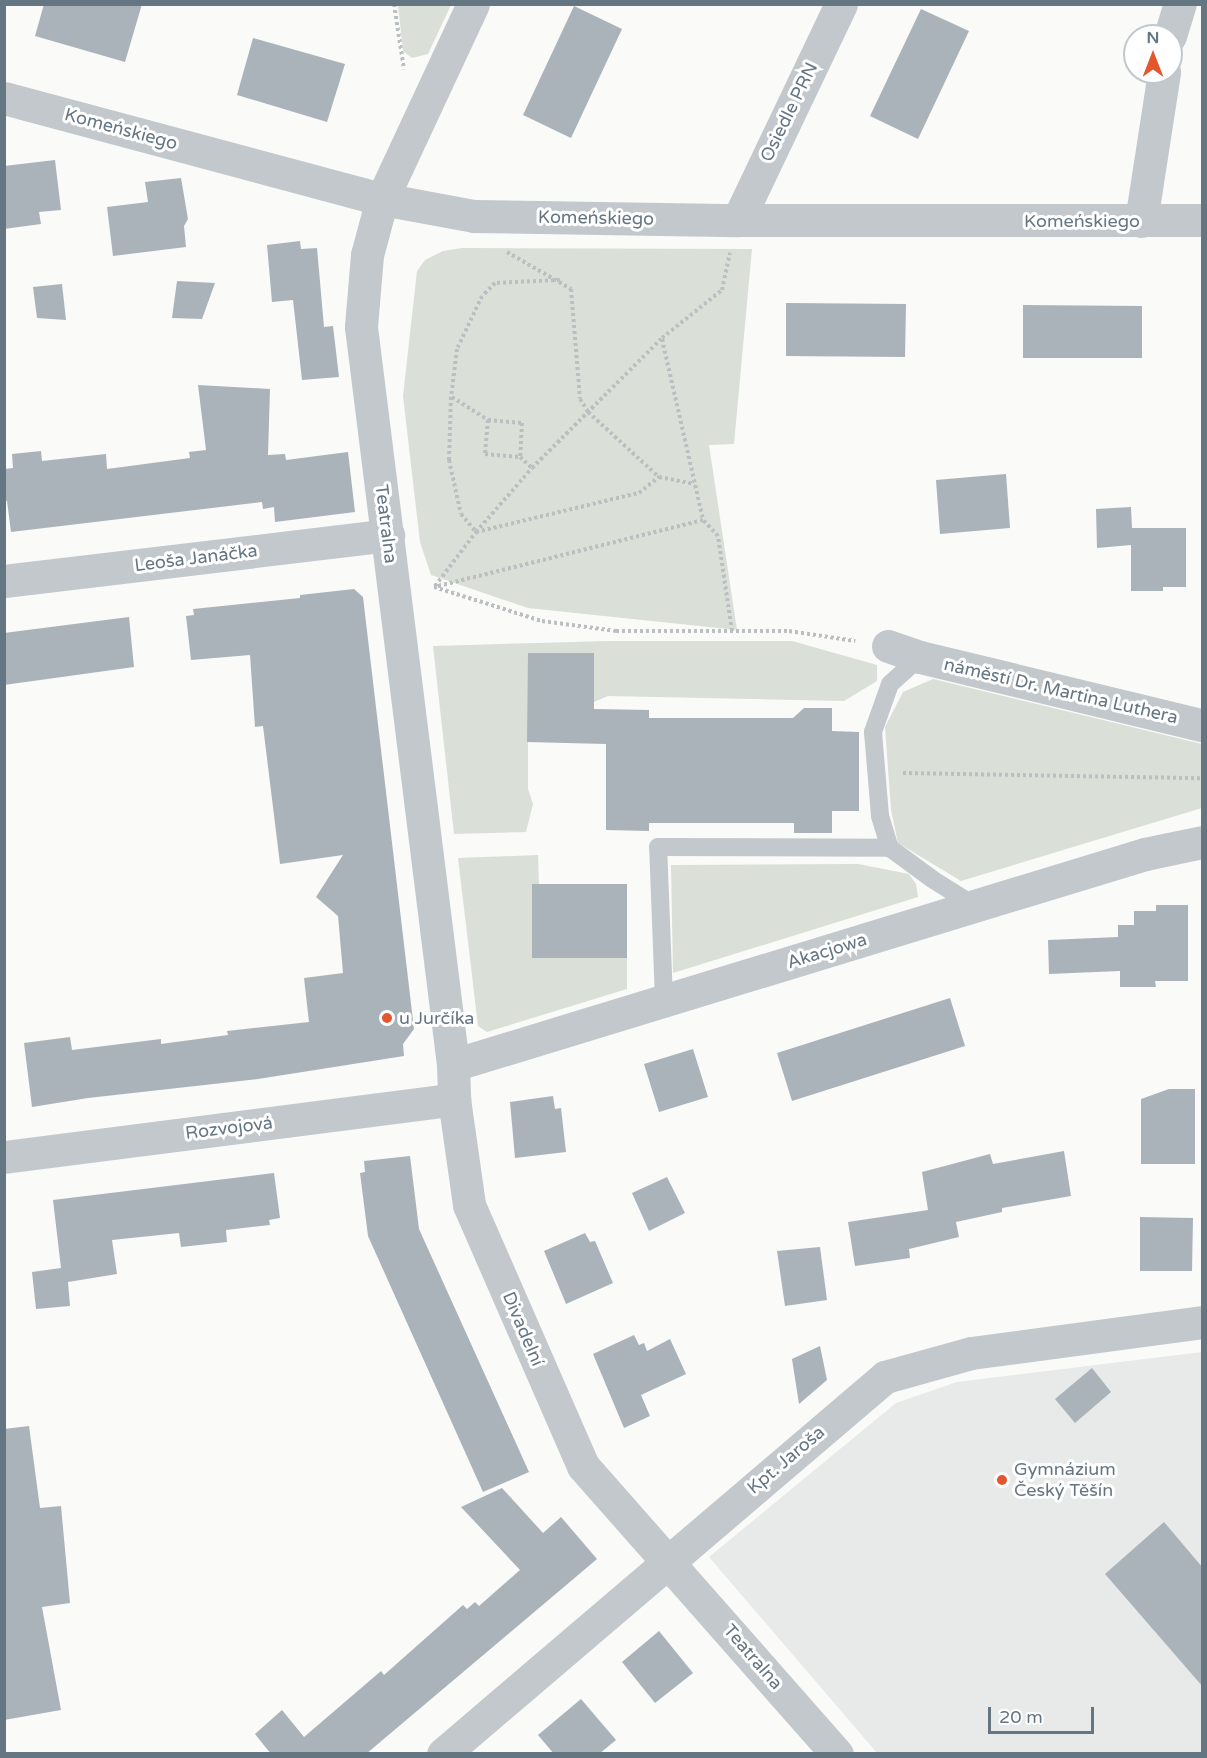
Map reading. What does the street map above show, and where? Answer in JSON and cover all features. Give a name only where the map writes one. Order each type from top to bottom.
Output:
[{"type":"street","name":"Teatralna","points":[[453,1065],[361,327],[367,255],[382,200],[473,4]]},
{"type":"street","name":"Osiedle PRN","points":[[738,220],[841,4]]},
{"type":"street","points":[[1174,24],[1180,4]]},
{"type":"street","points":[[1141,221],[1162,84]]},
{"type":"street","name":"Komeńskiego","points":[[4,98],[382,200],[474,216],[738,220],[1203,220]]},
{"type":"street","name":"Leoša Janáčka","points":[[4,581],[388,534]]},
{"type":"street","name":"náměstí Dr. Martina Luthera","points":[[888,646],[920,657],[1203,725]]},
{"type":"street","name":"Akacjowa","points":[[453,1065],[1145,854],[1203,842]]},
{"type":"street","name":"Divadelní","points":[[453,1065],[454,1099],[469,1205],[583,1466],[668,1560]]},
{"type":"street","name":"Rozvojová","points":[[4,1157],[454,1099]]},
{"type":"street","name":"Kpt. Jaroša","points":[[442,1754],[885,1377],[971,1353],[1203,1322]]},
{"type":"street","name":"Teatralna","points":[[668,1560],[837,1754]]},
{"type":"lane","name":"náměstí Dr. Martina Luthera","points":[[890,848],[880,816],[873,732],[890,684],[920,657]]},
{"type":"lane","points":[[664,1000],[658,847],[890,848],[932,879],[975,906]]},
{"type":"path","points":[[452,563],[532,468],[662,338],[722,290],[738,220]]},
{"type":"path","points":[[497,247],[560,280],[571,289],[580,399],[588,412],[659,477],[694,484]]},
{"type":"path","points":[[476,532],[461,514],[454,491],[449,460],[451,397],[457,349],[482,296],[495,283],[560,280]]},
{"type":"path","points":[[662,338],[703,520],[718,536],[732,631]]},
{"type":"path","points":[[451,397],[488,420],[522,423],[520,457]]},
{"type":"path","points":[[488,420],[485,454],[520,457],[532,468]]},
{"type":"path","points":[[476,532],[639,493],[659,477]]},
{"type":"path","points":[[703,520],[434,587],[542,621],[616,631],[789,631],[888,646]]},
{"type":"path","points":[[914,773],[1203,778]]},
{"type":"shaded area","points":[[398,5],[451,5],[428,54],[412,58],[403,51]]},
{"type":"shaded area","points":[[462,248],[752,249],[734,444],[709,445],[737,630],[528,608],[431,575],[420,542],[403,396],[417,271],[425,260],[443,251]]},
{"type":"shaded area","points":[[607,641],[792,641],[877,665],[877,681],[844,701],[608,696],[594,702],[594,653],[528,653],[528,789],[533,804],[526,832],[454,834],[433,646]]},
{"type":"shaded area","points":[[933,679],[1202,744],[1202,808],[961,881],[898,843],[891,810],[885,727],[903,692]]},
{"type":"shaded area","points":[[538,855],[539,884],[532,885],[532,957],[627,958],[627,989],[487,1032],[478,1026],[458,858]]},
{"type":"shaded area","points":[[858,864],[909,874],[916,884],[918,897],[673,973],[671,865]]},
{"type":"shaded area","name":"Gymnázium Český Těšín","points":[[1202,1352],[1202,1753],[877,1753],[709,1557],[896,1403],[957,1382]]},
{"type":"building","points":[[44,4],[142,4],[125,62],[35,36]]},
{"type":"building","points":[[574,6],[622,29],[571,138],[523,115]]},
{"type":"building","points":[[921,9],[969,31],[918,139],[870,116]]},
{"type":"building","points":[[253,38],[345,64],[327,122],[237,95]]},
{"type":"building","points":[[55,160],[61,210],[39,212],[41,224],[4,229],[4,166]]},
{"type":"building","points":[[181,178],[188,219],[184,226],[186,247],[113,256],[107,207],[148,202],[145,182]]},
{"type":"building","points":[[300,241],[301,249],[317,248],[324,327],[333,326],[339,377],[302,380],[293,300],[272,302],[267,245]]},
{"type":"building","points":[[177,281],[215,283],[202,319],[172,318]]},
{"type":"building","points":[[62,284],[66,320],[37,318],[33,287]]},
{"type":"building","points":[[786,303],[906,304],[905,357],[786,356]]},
{"type":"building","points":[[1023,305],[1142,306],[1142,358],[1023,358]]},
{"type":"building","points":[[198,385],[270,389],[268,455],[285,454],[286,460],[348,452],[355,512],[275,522],[274,507],[263,509],[262,502],[11,532],[7,501],[4,501],[4,469],[13,468],[12,454],[41,451],[42,461],[106,454],[107,469],[190,458],[189,452],[206,450]]},
{"type":"building","points":[[1006,474],[1010,528],[940,534],[936,480]]},
{"type":"building","points":[[1131,507],[1132,528],[1186,528],[1186,587],[1163,587],[1163,591],[1131,591],[1131,545],[1097,548],[1096,509]]},
{"type":"building","points":[[354,589],[363,597],[414,1029],[403,1044],[404,1056],[258,1079],[88,1098],[32,1107],[24,1043],[70,1037],[72,1050],[161,1039],[161,1044],[228,1035],[227,1031],[309,1022],[304,978],[343,973],[338,916],[316,897],[343,855],[280,864],[263,726],[255,727],[250,655],[191,660],[186,616],[194,615],[193,609],[300,598],[300,595]]},
{"type":"building","points":[[129,617],[134,667],[4,685],[4,633]]},
{"type":"building","points":[[528,653],[594,653],[594,709],[649,710],[649,718],[793,718],[804,708],[832,708],[832,731],[859,732],[859,811],[832,811],[832,833],[794,833],[794,823],[649,823],[649,831],[606,830],[606,744],[527,742]]},
{"type":"building","points":[[532,884],[627,884],[627,958],[532,958]]},
{"type":"building","points":[[1156,905],[1188,905],[1188,981],[1155,981],[1156,987],[1120,987],[1120,971],[1049,974],[1048,940],[1118,937],[1118,925],[1134,925],[1134,911],[1156,911]]},
{"type":"building","points":[[950,998],[965,1046],[792,1101],[777,1053]]},
{"type":"building","points":[[693,1049],[708,1097],[659,1112],[644,1064]]},
{"type":"building","points":[[1169,1089],[1195,1089],[1195,1164],[1141,1164],[1141,1099]]},
{"type":"building","points":[[553,1096],[555,1109],[561,1108],[566,1152],[515,1158],[510,1102]]},
{"type":"building","points":[[1064,1151],[1071,1196],[1002,1208],[1002,1212],[956,1222],[959,1237],[909,1249],[910,1258],[855,1266],[848,1222],[928,1210],[922,1172],[990,1154],[993,1164]]},
{"type":"building","points":[[410,1156],[419,1229],[529,1472],[483,1492],[368,1236],[360,1173],[365,1172],[364,1161]]},
{"type":"building","points":[[274,1173],[280,1218],[269,1220],[270,1225],[226,1230],[227,1242],[181,1247],[179,1233],[112,1240],[117,1274],[68,1282],[70,1306],[36,1309],[32,1272],[61,1268],[53,1200]]},
{"type":"building","points":[[667,1177],[685,1213],[649,1231],[632,1193]]},
{"type":"building","points":[[1140,1217],[1193,1218],[1192,1271],[1140,1271]]},
{"type":"building","points":[[585,1233],[590,1242],[595,1241],[613,1283],[566,1304],[544,1251]]},
{"type":"building","points":[[820,1247],[827,1300],[785,1306],[777,1251]]},
{"type":"building","points":[[634,1335],[639,1345],[644,1343],[647,1351],[670,1339],[686,1374],[641,1395],[650,1416],[624,1428],[593,1354]]},
{"type":"building","points":[[820,1346],[827,1380],[799,1404],[792,1359]]},
{"type":"building","points":[[1092,1368],[1111,1392],[1075,1423],[1055,1399]]},
{"type":"building","points":[[29,1426],[40,1508],[61,1506],[70,1603],[42,1607],[61,1710],[4,1720],[4,1429]]},
{"type":"building","points":[[502,1488],[543,1533],[561,1517],[597,1559],[366,1754],[271,1754],[255,1734],[282,1710],[304,1737],[381,1671],[384,1675],[463,1605],[467,1609],[475,1602],[479,1606],[520,1570],[461,1507]]},
{"type":"building","points":[[1164,1522],[1203,1568],[1203,1687],[1105,1574]]},
{"type":"building","points":[[659,1631],[693,1673],[655,1703],[622,1662]]},
{"type":"building","points":[[581,1699],[616,1740],[599,1754],[554,1754],[538,1735]]},
{"type":"place","name":"u Jurčíka","points":[[387,1018]]},
{"type":"place","name":"Gymnázium Český Těšín","points":[[1002,1480]]}]
